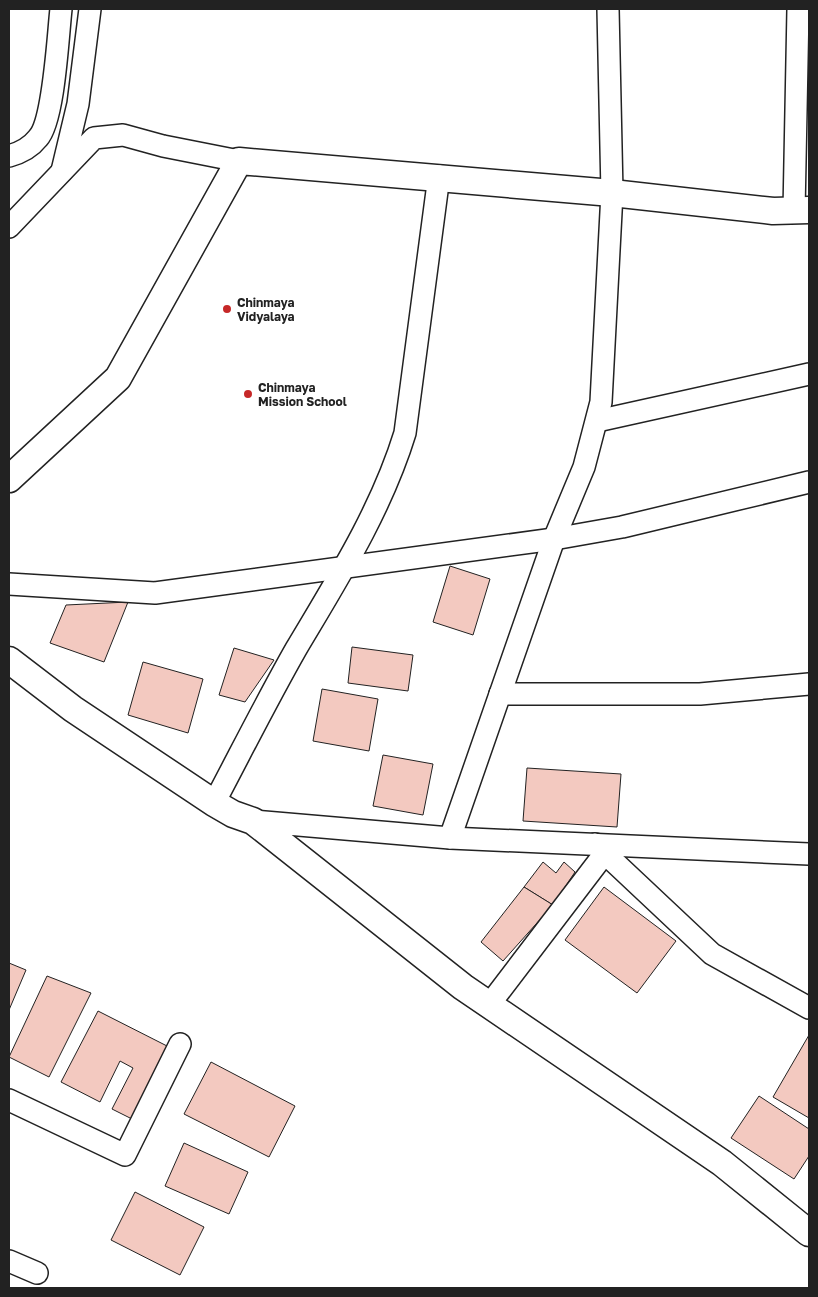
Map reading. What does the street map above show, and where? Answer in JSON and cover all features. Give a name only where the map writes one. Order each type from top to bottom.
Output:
[{"type":"street","points":[[9,156],[20,153],[39,138],[48,116],[61,9]]},
{"type":"street","points":[[62,171],[78,104],[90,9]]},
{"type":"street","points":[[450,838],[554,539],[584,467],[601,402],[612,192],[608,9]]},
{"type":"street","points":[[9,227],[94,138],[108,135],[123,135],[163,146],[239,161],[439,176],[612,192],[773,211],[802,210],[798,9]]},
{"type":"street","points":[[9,479],[118,378],[239,161]]},
{"type":"street","points":[[214,803],[284,672],[379,503],[394,468],[405,434],[439,176]]},
{"type":"street","points":[[597,421],[809,374]]},
{"type":"street","points":[[9,584],[155,593],[554,539],[622,527],[809,482]]},
{"type":"street","points":[[9,660],[73,709],[214,803],[233,814],[253,820],[450,838],[600,849],[809,854]]},
{"type":"street","points":[[500,694],[700,694],[809,684]]},
{"type":"street","points":[[253,820],[463,987],[722,1162],[809,1233]]},
{"type":"street","points":[[489,1005],[600,849]]},
{"type":"street","points":[[600,849],[712,954],[809,1008]]},
{"type":"street","points":[[9,1100],[125,1155],[180,1044]]},
{"type":"street","points":[[9,1261],[36,1273]]},
{"type":"building","points":[[450,566],[490,579],[473,635],[433,622]]},
{"type":"building","points":[[128,602],[104,662],[50,643],[66,605]]},
{"type":"building","points":[[352,647],[413,655],[408,691],[348,683]]},
{"type":"building","points":[[234,648],[274,660],[245,702],[219,695]]},
{"type":"building","points":[[143,662],[203,679],[188,733],[128,715]]},
{"type":"building","points":[[322,689],[378,699],[369,751],[313,741]]},
{"type":"building","points":[[383,755],[433,764],[423,815],[373,806]]},
{"type":"building","points":[[527,768],[621,774],[617,827],[523,821]]},
{"type":"building","points":[[543,862],[556,873],[564,862],[575,872],[553,905],[524,887]]},
{"type":"building","points":[[524,887],[553,905],[503,961],[481,942]]},
{"type":"building","points":[[604,887],[676,941],[637,993],[565,940]]},
{"type":"building","points":[[9,963],[26,970],[9,1010]]},
{"type":"building","points":[[47,976],[91,993],[49,1077],[9,1057]]},
{"type":"building","points":[[98,1011],[169,1047],[132,1119],[112,1109],[133,1068],[120,1061],[100,1102],[61,1082]]},
{"type":"building","points":[[809,1035],[809,1118],[773,1097]]},
{"type":"building","points":[[211,1062],[295,1106],[269,1157],[184,1114]]},
{"type":"building","points":[[759,1096],[809,1129],[809,1156],[794,1179],[731,1138]]},
{"type":"building","points":[[184,1143],[248,1172],[229,1214],[165,1186]]},
{"type":"building","points":[[135,1192],[204,1227],[180,1275],[111,1240]]},
{"type":"place","name":"Chinmaya Vidyalaya","points":[[227,309]]},
{"type":"place","name":"Chinmaya Mission School","points":[[248,394]]}]
